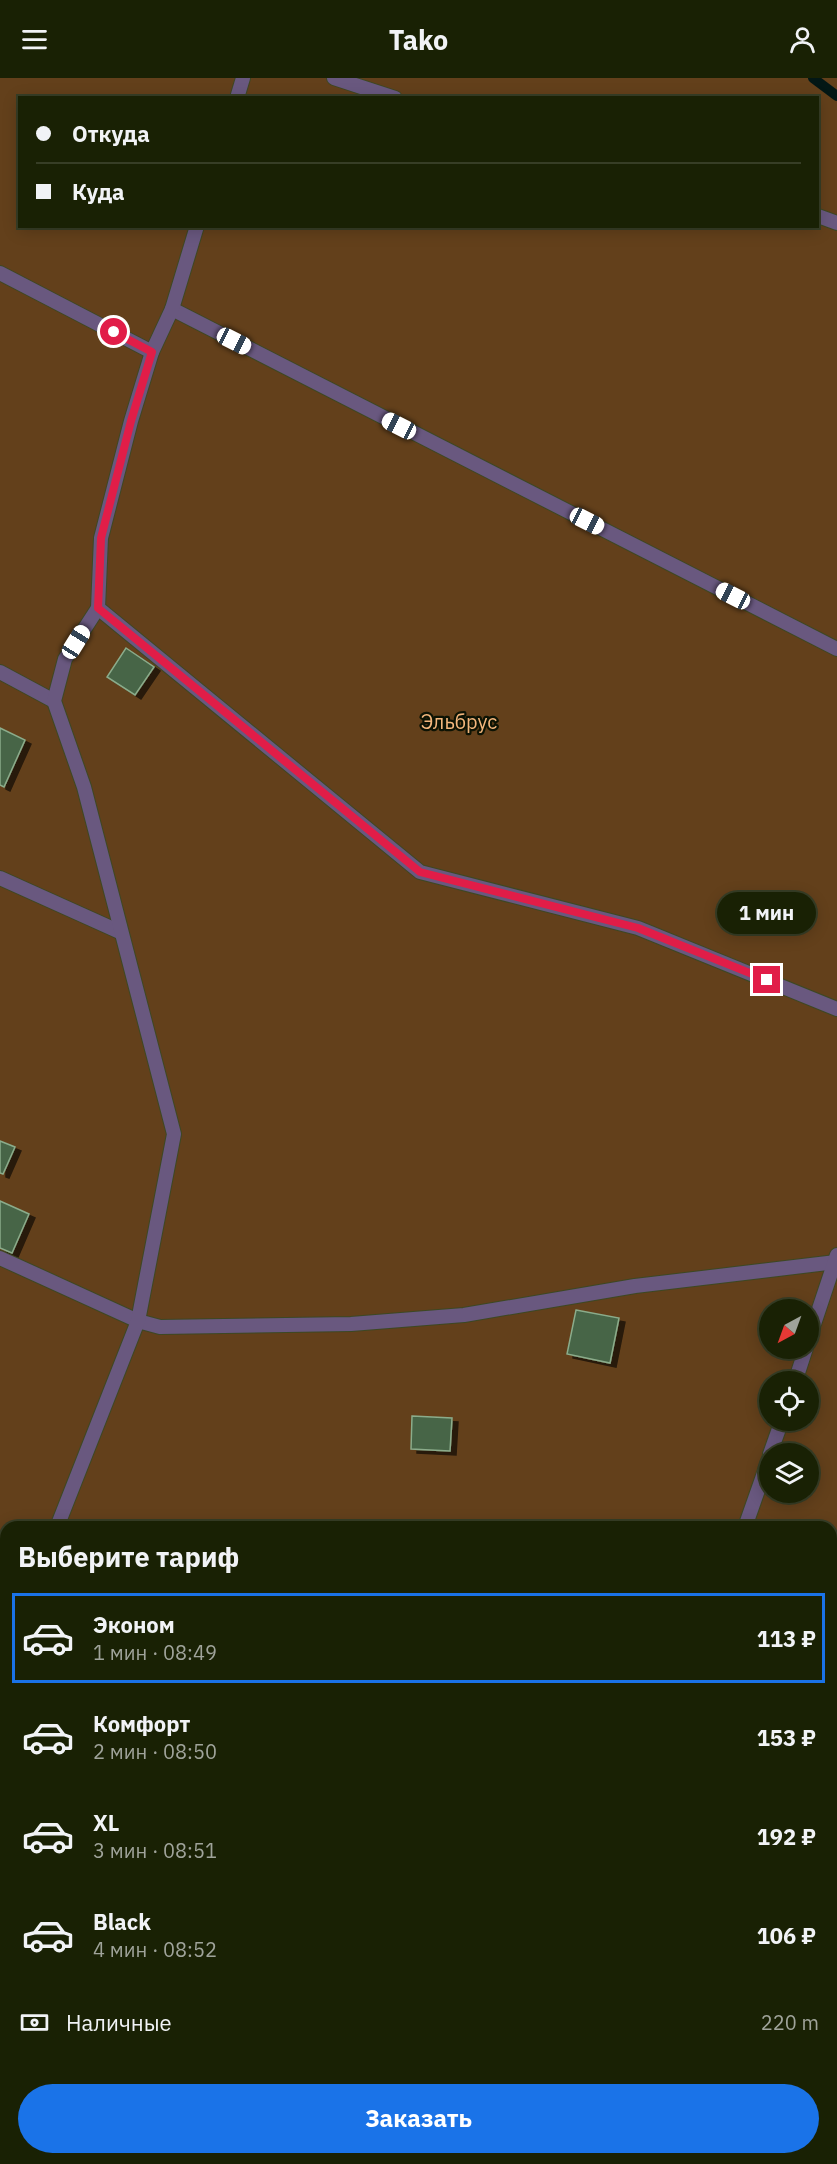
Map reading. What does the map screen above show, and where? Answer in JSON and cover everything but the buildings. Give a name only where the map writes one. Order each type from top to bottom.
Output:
[{"type":"lane","points":[[238,96],[243,78]]},
{"type":"lane","points":[[334,78],[389,96]]},
{"type":"lane","points":[[819,216],[837,223]]},
{"type":"lane","points":[[59,1521],[138,1321],[174,1134],[84,787],[54,701],[65,659],[98,608],[101,538],[131,421],[152,352],[172,309],[196,228]]},
{"type":"lane","points":[[0,273],[152,352]]},
{"type":"lane","points":[[172,309],[837,649]]},
{"type":"lane","points":[[98,608],[420,872],[638,928],[837,1009]]},
{"type":"lane","points":[[0,672],[54,701]]},
{"type":"lane","points":[[0,878],[120,932]]},
{"type":"lane","points":[[0,1258],[138,1321],[160,1327],[351,1324],[464,1315],[635,1286],[836,1258],[819,1309]]},
{"type":"lane","points":[[748,1521],[759,1488]]},
{"type":"green space","name":"Эльбрус","points":[[0,78],[837,78],[837,1521],[0,1521]]},
{"type":"waterway","points":[[813,78],[837,96]]},
{"type":"route","points":[[114,332],[152,352],[131,421],[101,538],[98,608],[420,872],[638,928],[767,980]]}]
